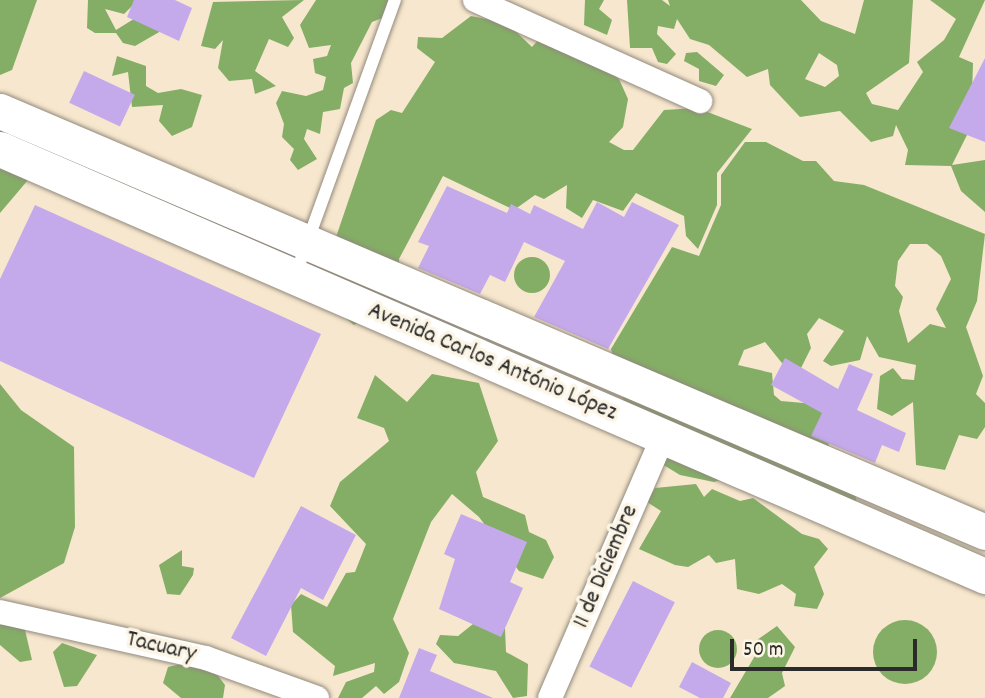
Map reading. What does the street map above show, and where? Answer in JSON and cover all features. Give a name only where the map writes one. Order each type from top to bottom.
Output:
[{"type":"main road","name":"Avenida Carlos António López","points":[[0,111],[985,532]]},
{"type":"main road","name":"Avenida Carlos António López","points":[[0,149],[985,576]]},
{"type":"street","points":[[475,0],[700,101]]},
{"type":"street","name":"11 de Diciembre","points":[[550,698],[663,437]]},
{"type":"street","name":"Tacuary","points":[[0,612],[206,658],[317,698]]},
{"type":"lane","points":[[295,277],[395,0]]},
{"type":"green space","points":[[0,0],[37,0],[12,70],[0,75]]},
{"type":"green space","points":[[88,0],[138,0],[124,14],[105,9],[116,30],[137,17],[161,31],[135,46],[123,43],[116,33],[95,33],[87,28]]},
{"type":"green space","points":[[304,0],[282,17],[294,38],[288,47],[269,39],[255,71],[276,86],[255,94],[252,79],[229,81],[218,68],[223,40],[215,49],[201,46],[213,2]]},
{"type":"green space","points":[[316,0],[388,0],[390,15],[372,22],[351,63],[353,83],[344,88],[340,109],[323,112],[320,134],[307,129],[304,139],[317,159],[298,170],[290,160],[294,149],[282,137],[284,124],[276,103],[282,91],[306,96],[323,90],[326,77],[315,73],[313,59],[327,56],[331,45],[309,48],[300,25]]},
{"type":"green space","points":[[585,0],[604,0],[599,9],[612,20],[607,35],[584,25]]},
{"type":"green space","points":[[627,0],[662,0],[670,6],[668,0],[801,0],[821,21],[855,34],[864,0],[913,0],[909,63],[866,93],[872,104],[898,110],[923,72],[917,62],[944,40],[956,19],[930,0],[985,0],[959,57],[973,63],[971,127],[952,165],[985,160],[985,212],[961,191],[951,166],[905,165],[908,150],[896,125],[893,136],[871,142],[840,111],[800,117],[770,85],[768,69],[747,77],[709,45],[690,39],[677,19],[674,29],[658,26],[657,34],[676,54],[667,64],[658,62],[652,48],[630,48]],"holes":[[[819,53],[837,65],[839,76],[825,87],[805,79]]]},
{"type":"green space","points":[[471,16],[507,23],[532,47],[539,39],[591,57],[619,79],[628,99],[623,127],[609,142],[624,150],[633,150],[664,110],[697,108],[752,129],[717,173],[717,205],[698,249],[686,236],[684,216],[636,193],[623,211],[593,200],[582,218],[566,208],[567,185],[544,199],[535,195],[514,210],[443,176],[399,259],[402,297],[354,325],[343,316],[346,281],[338,276],[336,237],[376,120],[391,110],[402,113],[435,62],[417,48],[418,37],[442,38]]},
{"type":"green space","points":[[697,52],[724,75],[716,86],[699,81],[699,69],[684,61],[686,53]]},
{"type":"green space","points":[[117,56],[146,66],[146,86],[158,93],[181,89],[202,95],[192,127],[172,136],[159,121],[163,105],[132,107],[128,72],[112,76]]},
{"type":"green space","points":[[745,142],[766,142],[803,161],[816,161],[834,181],[864,185],[985,234],[977,301],[966,327],[983,376],[976,394],[985,403],[985,427],[977,439],[959,435],[945,470],[916,465],[913,402],[892,416],[877,409],[880,376],[893,368],[902,379],[914,380],[916,365],[879,357],[867,336],[860,360],[831,366],[823,361],[844,331],[819,318],[807,334],[811,348],[801,368],[790,373],[765,342],[744,350],[738,365],[772,373],[774,395],[781,401],[826,405],[829,449],[855,493],[859,515],[744,473],[714,482],[680,475],[652,458],[626,411],[611,349],[672,247],[699,256],[721,205],[721,175]],"holes":[[[910,244],[927,244],[941,256],[951,279],[936,309],[946,328],[930,324],[908,343],[899,311],[903,297],[895,286],[898,261]]]},
{"type":"green space","points":[[0,157],[28,180],[0,213]]},
{"type":"green space","points":[[532,257],[544,263],[550,275],[544,287],[532,293],[520,287],[514,275],[520,263]]},
{"type":"green space","points":[[432,374],[479,383],[498,441],[476,472],[483,497],[525,515],[529,532],[546,540],[554,557],[543,579],[519,571],[479,517],[452,494],[431,522],[393,619],[409,653],[399,682],[384,694],[376,686],[362,698],[338,698],[346,682],[374,672],[375,663],[333,676],[335,666],[293,632],[291,605],[301,594],[327,607],[346,573],[355,572],[366,544],[330,506],[340,482],[389,441],[384,428],[357,418],[375,375],[407,402]]},
{"type":"green space","points":[[0,384],[21,410],[74,447],[75,527],[64,563],[0,598]]},
{"type":"green space","points":[[696,484],[704,497],[712,489],[740,501],[753,498],[802,534],[819,539],[828,549],[814,567],[824,594],[817,609],[794,606],[796,594],[782,584],[759,594],[737,589],[735,559],[716,563],[709,555],[688,567],[675,565],[639,549],[661,511],[647,502],[655,488]]},
{"type":"green space","points":[[182,550],[182,566],[194,568],[193,575],[180,595],[167,594],[159,565]]},
{"type":"green space","points":[[478,620],[505,628],[506,652],[528,664],[527,696],[513,698],[496,671],[454,663],[436,644],[440,635],[458,636]]},
{"type":"green space","points":[[905,620],[917,622],[928,629],[935,640],[935,664],[928,675],[917,682],[905,684],[893,682],[882,675],[875,664],[873,652],[875,640],[882,629],[893,622]]},
{"type":"green space","points":[[13,621],[25,630],[32,660],[20,662],[0,645],[0,625]]},
{"type":"green space","points":[[777,626],[795,647],[782,673],[785,686],[768,698],[730,698],[759,649],[757,640]]},
{"type":"green space","points":[[718,630],[731,636],[737,649],[731,662],[718,668],[705,662],[699,649],[705,636]]},
{"type":"green space","points":[[62,643],[97,655],[77,686],[64,687],[53,652]]},
{"type":"green space","points":[[185,663],[213,669],[225,685],[223,698],[181,698],[163,683],[168,667]]},
{"type":"building","points":[[134,0],[175,0],[192,8],[179,41],[127,17]]},
{"type":"building","points":[[985,58],[985,142],[949,128]]},
{"type":"building","points":[[84,71],[135,95],[120,126],[69,103]]},
{"type":"building","points":[[447,186],[507,213],[511,204],[530,214],[534,205],[583,229],[597,202],[624,217],[632,202],[679,225],[608,349],[534,317],[565,261],[524,242],[505,282],[490,275],[480,294],[418,268],[429,246],[418,242]]},
{"type":"building","points":[[35,205],[321,334],[254,478],[0,361],[0,279]]},
{"type":"building","points":[[785,358],[838,389],[849,364],[873,374],[857,410],[906,433],[899,452],[882,445],[875,463],[811,436],[822,413],[771,385]]},
{"type":"building","points":[[301,506],[356,535],[323,600],[301,588],[266,656],[231,638]]},
{"type":"building","points":[[461,514],[527,542],[510,582],[523,588],[501,637],[439,609],[455,559],[444,554]]},
{"type":"building","points":[[633,581],[675,602],[631,688],[589,667]]},
{"type":"building","points":[[419,648],[437,655],[430,671],[493,698],[399,698]]},
{"type":"building","points":[[692,662],[731,683],[723,698],[700,698],[679,687]]}]
